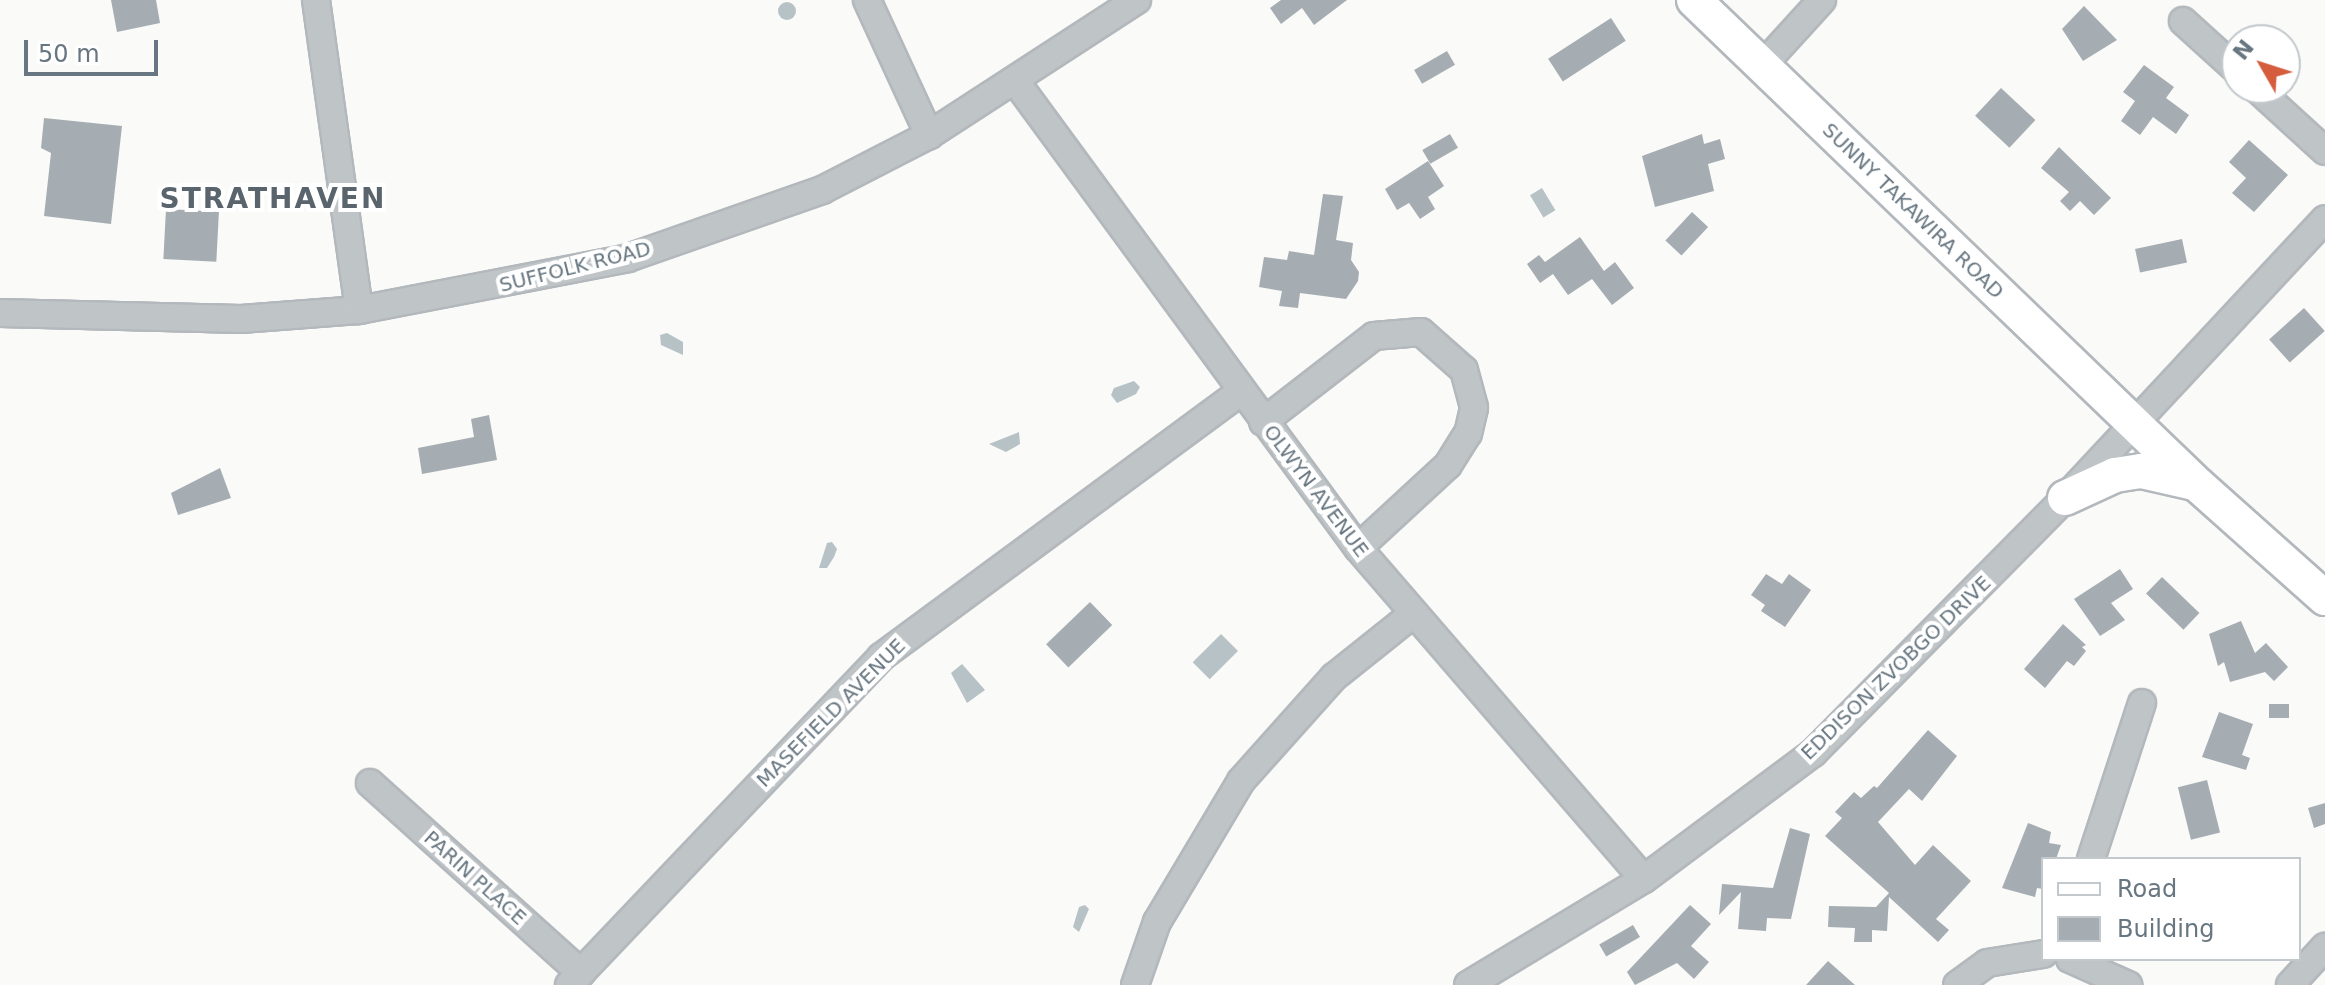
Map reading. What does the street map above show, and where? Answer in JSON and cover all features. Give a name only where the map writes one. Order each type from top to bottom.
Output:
[{"type":"main road","name":"SUNNY TAKAWIRA ROAD","points":[[1694,0],[2198,485],[2325,598]]},
{"type":"main road","points":[[2065,498],[2115,475],[2141,471],[2165,473],[2198,485]]},
{"type":"street","points":[[316,0],[359,310]]},
{"type":"street","points":[[867,0],[929,135]]},
{"type":"street","name":"SUFFOLK ROAD","points":[[0,313],[227,319],[359,310],[628,258],[822,190],[929,135],[1016,82],[1137,0]]},
{"type":"street","points":[[1762,66],[1822,0]]},
{"type":"street","points":[[2183,21],[2221,55]]},
{"type":"street","name":"OLWYN AVENUE","points":[[1016,82],[1358,548],[1644,879]]},
{"type":"street","points":[[2274,104],[2325,151]]},
{"type":"street","name":"EDDISON ZVOBGO DRIVE","points":[[1468,985],[1644,879],[1813,753],[2065,498],[2325,219]]},
{"type":"street","points":[[1263,422],[1374,336],[1421,332],[1451,353],[1470,387],[1474,408],[1468,433],[1448,465],[1358,548]]},
{"type":"street","name":"MASEFIELD AVENUE","points":[[575,979],[881,657],[1241,392]]},
{"type":"street","points":[[1135,985],[1157,922],[1241,781],[1334,677],[1413,614]]},
{"type":"street","points":[[2092,857],[2142,703]]},
{"type":"street","name":"PARIN PLACE","points":[[370,783],[575,979]]},
{"type":"street","points":[[2290,985],[2325,947]]},
{"type":"street","points":[[1957,985],[1987,963],[2041,954]]},
{"type":"street","points":[[2074,961],[2128,985]]},
{"type":"shaded area","points":[[783,2],[791,2],[796,11],[794,18],[783,20],[778,15],[778,7]]},
{"type":"shaded area","points":[[1542,188],[1555,210],[1543,217],[1530,195]]},
{"type":"shaded area","points":[[667,333],[683,342],[683,355],[661,345],[660,335]]},
{"type":"shaded area","points":[[1134,381],[1140,387],[1136,394],[1117,403],[1111,395],[1114,388]]},
{"type":"shaded area","points":[[1019,432],[1020,444],[1006,452],[989,444]]},
{"type":"shaded area","points":[[832,542],[837,549],[834,557],[827,568],[819,568],[827,543]]},
{"type":"shaded area","points":[[1221,634],[1238,651],[1210,679],[1193,662]]},
{"type":"shaded area","points":[[962,664],[985,690],[967,703],[951,673]]},
{"type":"shaded area","points":[[1085,905],[1089,909],[1079,932],[1073,927],[1079,907]]},
{"type":"building","points":[[111,0],[156,0],[160,23],[117,32]]},
{"type":"building","points":[[1281,0],[1347,0],[1314,25],[1302,8],[1281,24],[1270,8]]},
{"type":"building","points":[[2084,6],[2117,40],[2083,61],[2062,29]]},
{"type":"building","points":[[1611,18],[1626,41],[1563,81],[1548,59]]},
{"type":"building","points":[[1447,51],[1455,65],[1422,84],[1414,70]]},
{"type":"building","points":[[2144,65],[2174,87],[2166,98],[2189,115],[2176,134],[2153,117],[2140,135],[2121,121],[2135,101],[2123,92]]},
{"type":"building","points":[[2001,88],[2035,120],[2009,148],[1975,116]]},
{"type":"building","points":[[44,118],[122,126],[111,224],[44,216],[51,153],[41,148]]},
{"type":"building","points":[[1450,134],[1458,148],[1430,164],[1422,150]]},
{"type":"building","points":[[1702,134],[1704,144],[1720,139],[1725,159],[1708,164],[1714,191],[1655,207],[1642,156]]},
{"type":"building","points":[[2249,140],[2288,175],[2254,212],[2232,193],[2246,178],[2229,162]]},
{"type":"building","points":[[2059,147],[2111,198],[2094,215],[2080,201],[2070,211],[2060,201],[2069,192],[2041,168]]},
{"type":"building","points":[[1428,161],[1444,186],[1428,197],[1435,209],[1420,219],[1409,203],[1397,210],[1385,189]]},
{"type":"building","points":[[1323,194],[1343,196],[1336,240],[1353,243],[1351,260],[1359,272],[1358,281],[1346,299],[1300,293],[1298,308],[1279,306],[1282,291],[1259,287],[1264,257],[1287,260],[1289,251],[1314,255]]},
{"type":"building","points":[[166,209],[219,212],[216,262],[163,259]]},
{"type":"building","points":[[1692,212],[1708,227],[1681,256],[1665,241]]},
{"type":"building","points":[[1580,237],[1604,271],[1615,262],[1634,288],[1612,305],[1592,279],[1568,295],[1553,274],[1540,283],[1527,264],[1539,255],[1545,262]]},
{"type":"building","points":[[2182,239],[2187,262],[2140,272],[2135,249]]},
{"type":"building","points":[[2304,308],[2325,331],[2290,362],[2269,339]]},
{"type":"building","points":[[489,415],[497,460],[422,474],[418,448],[474,437],[471,419]]},
{"type":"building","points":[[220,468],[231,498],[178,515],[171,493]]},
{"type":"building","points":[[2120,569],[2133,589],[2111,603],[2125,620],[2100,636],[2074,599]]},
{"type":"building","points":[[1766,574],[1782,584],[1789,574],[1811,590],[1785,627],[1761,611],[1765,605],[1751,595]]},
{"type":"building","points":[[2162,577],[2199,613],[2183,630],[2146,594]]},
{"type":"building","points":[[1090,602],[1112,625],[1068,667],[1046,644]]},
{"type":"building","points":[[2241,621],[2255,653],[2266,643],[2288,667],[2274,681],[2265,672],[2230,682],[2224,662],[2218,666],[2209,634]]},
{"type":"building","points":[[2063,624],[2086,645],[2082,647],[2086,651],[2074,666],[2067,661],[2045,688],[2024,669]]},
{"type":"building","points":[[2269,704],[2289,704],[2289,718],[2269,718]]},
{"type":"building","points":[[2219,712],[2253,724],[2242,755],[2250,758],[2246,770],[2202,757]]},
{"type":"building","points":[[1928,730],[1957,756],[1922,801],[1909,789],[1878,822],[1915,865],[1933,845],[1971,881],[1936,919],[1949,930],[1938,942],[1889,897],[1887,931],[1872,930],[1872,942],[1854,942],[1855,928],[1828,927],[1829,906],[1876,907],[1889,893],[1825,836],[1842,818],[1835,812],[1854,792],[1861,798],[1874,786],[1877,788]]},
{"type":"building","points":[[2207,780],[2220,832],[2191,840],[2178,787]]},
{"type":"building","points":[[2325,803],[2325,824],[2314,828],[2308,808]]},
{"type":"building","points":[[2028,823],[2051,832],[2049,843],[2061,845],[2057,857],[2041,857],[2041,889],[2037,888],[2035,897],[2002,888]]},
{"type":"building","points":[[1790,828],[1810,834],[1791,919],[1767,918],[1766,931],[1738,929],[1741,892],[1719,915],[1722,884],[1773,888]]},
{"type":"building","points":[[1690,905],[1711,924],[1691,946],[1709,962],[1694,979],[1677,963],[1635,985],[1627,972]]},
{"type":"building","points":[[1633,925],[1640,937],[1606,957],[1599,945]]},
{"type":"building","points":[[1828,961],[1855,985],[1806,985]]},
{"type":"district","name":"STRATHAVEN","points":[[273,199]]}]
